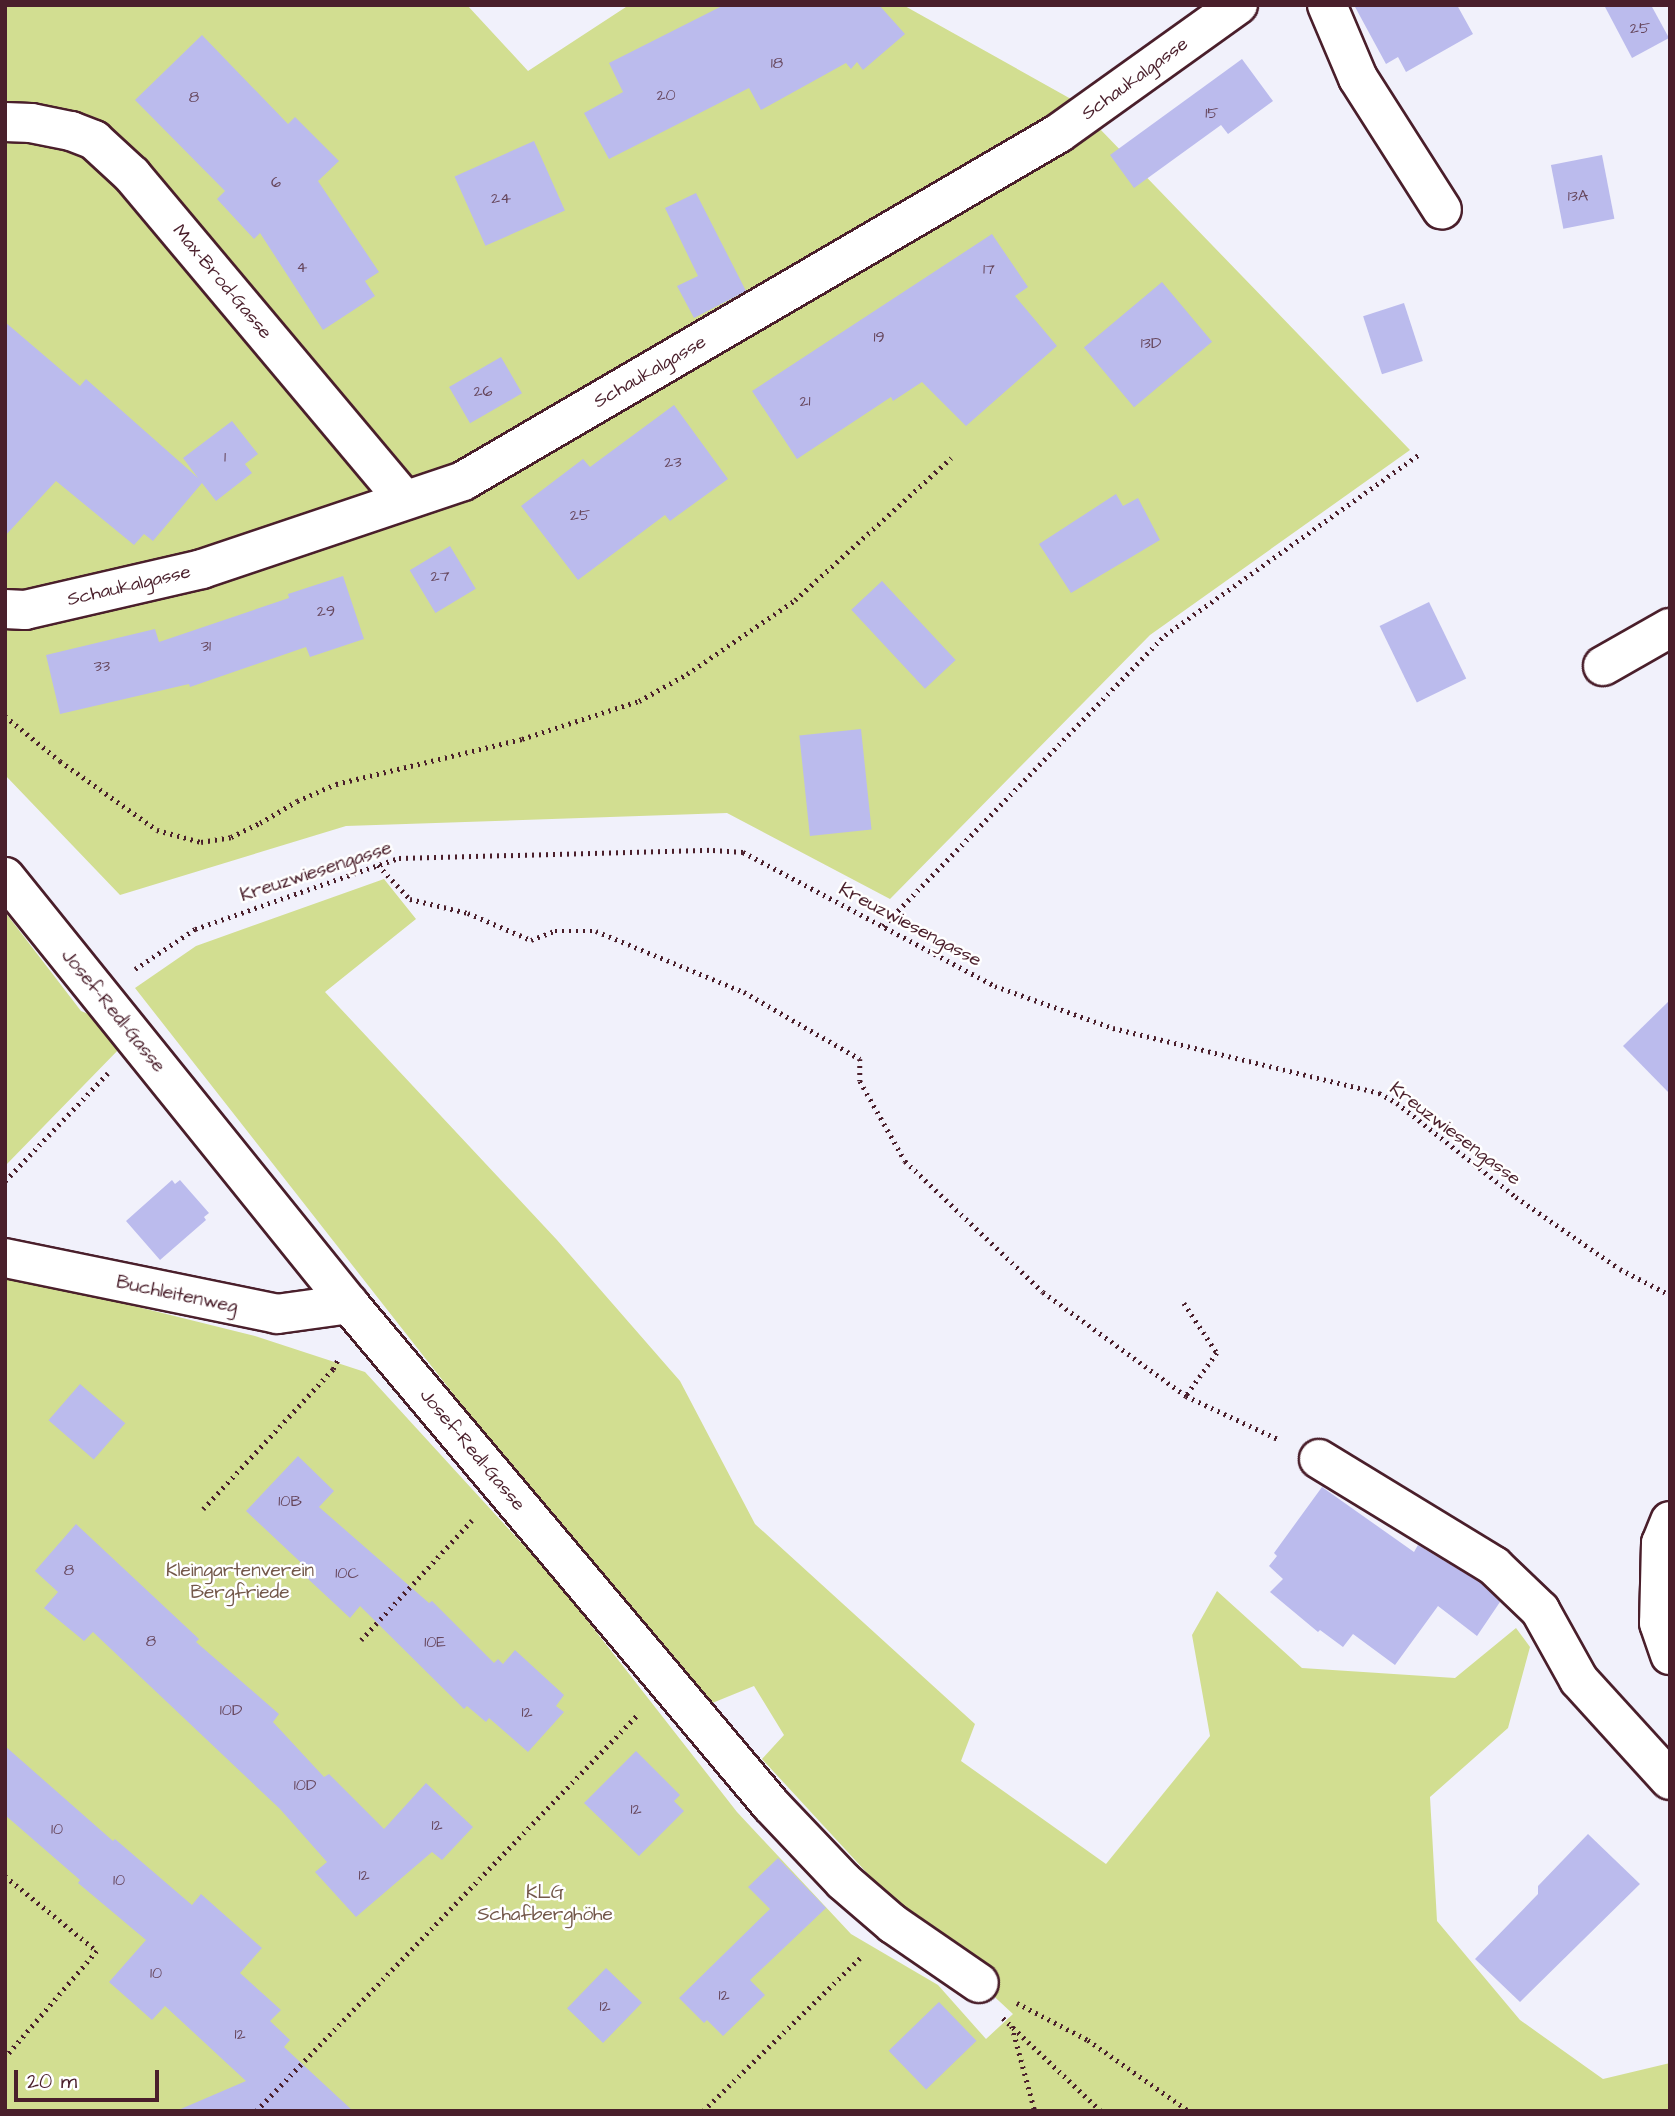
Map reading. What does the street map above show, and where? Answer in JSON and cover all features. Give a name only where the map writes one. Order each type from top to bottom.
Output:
[{"type":"street","name":"Schaukalgasse","points":[[5,608],[24,610],[202,569],[463,481],[1059,133],[1238,5]]},
{"type":"street","points":[[1327,5],[1358,78],[1442,210]]},
{"type":"street","name":"Max-Brod-Gasse","points":[[5,122],[31,123],[71,131],[94,140],[132,175],[404,499]]},
{"type":"street","points":[[1603,666],[1670,628]]},
{"type":"street","name":"Josef-Redl-Gasse","points":[[5,877],[349,1304],[771,1805],[843,1881],[893,1924],[979,1983]]},
{"type":"street","name":"Buchleitenweg","points":[[5,1258],[265,1312],[310,1312],[349,1304]]},
{"type":"street","points":[[1319,1458],[1494,1566],[1540,1610],[1579,1680],[1670,1780]]},
{"type":"street","points":[[1670,1521],[1661,1543],[1659,1623],[1670,1655]]},
{"type":"path","points":[[883,926],[1165,635],[1421,453]]},
{"type":"path","points":[[5,716],[60,761],[157,830],[201,842],[231,837],[260,824],[297,801],[337,785],[522,739],[639,701],[687,674],[795,600],[951,458]]},
{"type":"path","name":"Kreuzwiesengasse","points":[[99,993],[195,929],[399,858],[713,850],[743,852],[995,986],[1113,1028],[1379,1093],[1397,1103],[1516,1198],[1620,1269],[1670,1295]]},
{"type":"path","points":[[379,865],[410,899],[468,913],[531,940],[555,931],[596,931],[744,992],[860,1059],[860,1081],[905,1161],[1043,1293],[1186,1396],[1319,1458]]},
{"type":"path","points":[[5,1181],[138,1042]]},
{"type":"path","points":[[1184,1303],[1217,1353],[1186,1396]]},
{"type":"path","points":[[203,1509],[333,1369],[340,1356],[349,1304]]},
{"type":"path","points":[[361,1640],[503,1487]]},
{"type":"path","points":[[256,2111],[668,1684]]},
{"type":"path","points":[[5,1876],[97,1951],[5,2058]]},
{"type":"path","points":[[703,2111],[893,1924]]},
{"type":"path","points":[[979,1983],[1088,2040],[1189,2111]]},
{"type":"path","points":[[1035,2111],[1012,2025],[1045,2061],[1101,2111]]},
{"type":"green space","points":[[5,5],[467,5],[528,71],[629,5],[903,5],[1071,99],[1410,450],[1150,635],[890,899],[727,813],[346,826],[120,895],[5,775]]},
{"type":"green space","points":[[384,879],[416,919],[325,992],[557,1240],[680,1381],[755,1524],[975,1724],[961,1761],[1106,1864],[1210,1736],[1192,1635],[1217,1591],[1302,1668],[1455,1678],[1516,1628],[1530,1647],[1508,1728],[1430,1797],[1437,1921],[1520,2020],[1603,2079],[1670,2063],[1670,2111],[5,2111],[5,1274],[255,1336],[365,1372],[558,1583],[737,1812],[851,1934],[938,1985],[986,2039],[1013,2014],[903,1912],[762,1759],[784,1735],[754,1686],[705,1706],[643,1636],[135,988],[196,946]]},
{"type":"green space","points":[[5,912],[81,1011],[103,1020],[122,1046],[5,1166]]},
{"type":"building","points":[[724,5],[879,5],[905,34],[863,70],[857,62],[851,69],[846,63],[761,110],[749,88],[609,159],[584,113],[623,92],[609,63]]},
{"type":"building","points":[[1354,5],[1457,5],[1473,34],[1406,72],[1398,57],[1386,64]]},
{"type":"building","points":[[1604,5],[1651,5],[1669,38],[1632,58]]},
{"type":"building","points":[[202,35],[288,124],[295,117],[339,161],[318,181],[379,272],[365,281],[375,296],[323,330],[260,233],[254,239],[217,199],[225,191],[135,100]]},
{"type":"building","points":[[1242,59],[1273,101],[1228,134],[1221,125],[1134,188],[1110,155]]},
{"type":"building","points":[[534,141],[565,210],[485,246],[455,176]]},
{"type":"building","points":[[1602,155],[1614,219],[1563,229],[1551,165]]},
{"type":"building","points":[[696,193],[746,291],[694,318],[677,286],[698,276],[665,208]]},
{"type":"building","points":[[992,234],[1028,287],[1015,296],[1057,346],[966,426],[922,382],[893,401],[891,397],[797,459],[752,391]]},
{"type":"building","points":[[1162,282],[1212,342],[1134,407],[1084,348]]},
{"type":"building","points":[[1404,303],[1423,361],[1382,374],[1363,316]]},
{"type":"building","points":[[5,322],[80,386],[86,379],[198,478],[183,458],[232,421],[258,454],[245,464],[252,473],[216,501],[202,483],[153,541],[144,534],[134,545],[56,481],[5,536]]},
{"type":"building","points":[[501,357],[522,393],[470,423],[449,387]]},
{"type":"building","points":[[674,405],[728,479],[670,521],[665,515],[578,580],[521,506],[583,459],[590,467]]},
{"type":"building","points":[[1116,494],[1123,506],[1138,498],[1160,540],[1071,593],[1039,544]]},
{"type":"building","points":[[450,546],[476,589],[435,613],[410,570]]},
{"type":"building","points":[[343,576],[364,639],[310,657],[306,647],[190,687],[189,684],[60,714],[46,655],[155,629],[159,642],[289,598],[288,594]]},
{"type":"building","points":[[882,581],[956,660],[925,689],[851,610]]},
{"type":"building","points":[[1429,602],[1466,678],[1417,703],[1380,626]]},
{"type":"building","points":[[861,729],[872,829],[810,836],[799,735]]},
{"type":"building","points":[[1670,1000],[1670,1094],[1623,1046]]},
{"type":"building","points":[[172,1180],[175,1184],[180,1180],[209,1213],[204,1217],[206,1220],[160,1260],[126,1221]]},
{"type":"building","points":[[80,1384],[125,1423],[94,1460],[49,1420]]},
{"type":"building","points":[[298,1456],[334,1491],[319,1507],[429,1603],[432,1601],[494,1663],[498,1659],[503,1664],[515,1650],[564,1695],[556,1706],[564,1712],[528,1752],[489,1718],[486,1722],[467,1706],[464,1709],[360,1606],[350,1618],[307,1578],[312,1573],[246,1511]]},
{"type":"building","points":[[1322,1487],[1414,1552],[1418,1545],[1481,1583],[1500,1602],[1477,1636],[1438,1606],[1395,1665],[1353,1634],[1343,1647],[1320,1630],[1318,1632],[1270,1592],[1283,1579],[1269,1566],[1277,1556],[1274,1553]]},
{"type":"building","points":[[76,1524],[199,1639],[196,1642],[279,1714],[273,1722],[324,1777],[329,1774],[384,1829],[426,1783],[473,1827],[442,1860],[432,1852],[356,1917],[315,1872],[327,1862],[280,1809],[93,1632],[84,1641],[44,1608],[58,1592],[35,1571]]},
{"type":"building","points":[[5,1746],[113,1841],[115,1839],[192,1905],[201,1894],[262,1948],[240,1973],[281,2010],[270,2021],[290,2040],[284,2047],[353,2111],[176,2111],[246,2081],[165,2006],[152,2020],[109,1982],[146,1940],[78,1883],[80,1880],[5,1815]]},
{"type":"building","points":[[636,1751],[680,1795],[674,1801],[684,1811],[639,1856],[584,1803]]},
{"type":"building","points":[[1588,1834],[1640,1884],[1520,2002],[1475,1959],[1538,1894],[1538,1886]]},
{"type":"building","points":[[778,1858],[826,1908],[750,1980],[765,1995],[723,2036],[707,2020],[704,2023],[679,1998],[770,1909],[748,1887]]},
{"type":"building","points":[[606,1968],[642,2003],[603,2043],[567,2008]]},
{"type":"building","points":[[939,2002],[977,2041],[926,2089],[889,2051]]},
{"type":"park label","name":"Kleingartenverein Bergfriede","points":[[240,1582]]},
{"type":"park label","name":"KLG Schafberghöhe","points":[[545,1904]]}]
